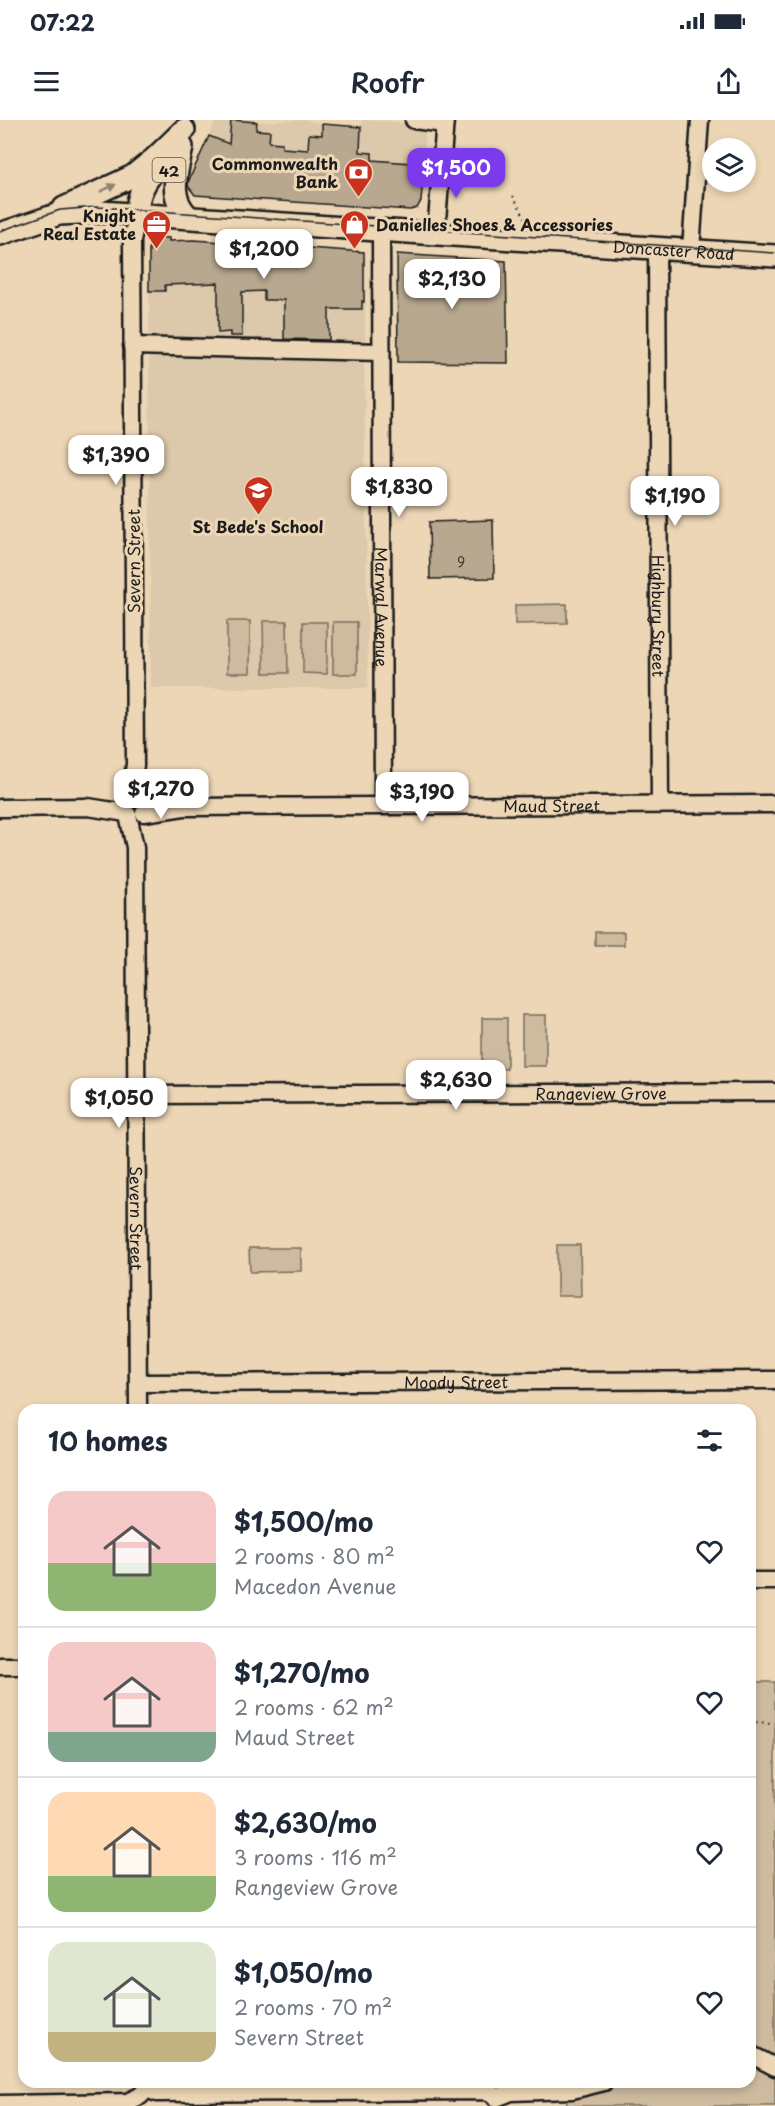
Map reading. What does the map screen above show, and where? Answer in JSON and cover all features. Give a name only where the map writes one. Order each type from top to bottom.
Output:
[{"type":"main road","name":"42","points":[[137,214],[138,198],[145,182],[187,129]]},
{"type":"main road","points":[[187,129],[174,191],[180,207],[189,218]]},
{"type":"main road","points":[[36,221],[129,178],[148,165],[187,129]]},
{"type":"main road","name":"Doncaster Road","points":[[0,234],[36,221],[76,212],[137,214],[775,256]]},
{"type":"street","points":[[414,120],[444,122],[436,234]]},
{"type":"street","points":[[692,250],[700,120]]},
{"type":"street","name":"Severn Street","points":[[137,214],[132,236],[132,346],[138,1404]]},
{"type":"street","name":"Marwal Avenue","points":[[381,231],[383,806]]},
{"type":"street","name":"Highbury Street","points":[[657,248],[660,804]]},
{"type":"street","points":[[132,346],[381,352]]},
{"type":"street","name":"Maud Street","points":[[0,808],[775,804]]},
{"type":"street","name":"Rangeview Grove","points":[[137,1095],[775,1092]]},
{"type":"street","name":"Moody Street","points":[[138,1383],[775,1380]]},
{"type":"street","points":[[756,1581],[775,1581]]},
{"type":"street","points":[[0,1666],[18,1666]]},
{"type":"street","points":[[756,2057],[775,2067]]},
{"type":"street","points":[[0,2104],[75,2105],[127,2102],[140,2096],[144,2088]]},
{"type":"street","points":[[148,2088],[157,2093],[301,2099],[484,2091],[492,2093],[497,2102],[511,2092],[580,2088]]},
{"type":"path","points":[[513,196],[526,219]]},
{"type":"path","points":[[756,1722],[775,1723]]},
{"type":"shaded area","points":[[216,120],[257,122],[307,120],[322,124],[361,127],[362,120],[426,124],[421,201],[417,208],[410,210],[193,195],[188,181]]},
{"type":"shaded area","points":[[149,237],[169,238],[169,241],[193,240],[365,252],[365,341],[218,339],[206,344],[149,342]]},
{"type":"shaded area","name":"St Bede's School","points":[[149,349],[364,356],[368,688],[151,688]]},
{"type":"shaded area","points":[[567,604],[567,623],[515,624],[515,605]]},
{"type":"shaded area","points":[[227,621],[250,621],[250,673],[227,673]]},
{"type":"shaded area","points":[[263,621],[287,621],[288,673],[264,673]]},
{"type":"shaded area","points":[[303,622],[327,622],[327,674],[303,673]]},
{"type":"shaded area","points":[[333,622],[357,622],[357,674],[333,674]]},
{"type":"shaded area","points":[[595,932],[624,932],[624,945],[595,945]]},
{"type":"shaded area","points":[[522,1015],[546,1015],[546,1066],[522,1066]]},
{"type":"shaded area","points":[[482,1018],[507,1018],[507,1069],[482,1069]]},
{"type":"shaded area","points":[[557,1245],[580,1245],[581,1296],[557,1296]]},
{"type":"shaded area","points":[[249,1248],[301,1248],[301,1271],[250,1272]]},
{"type":"shaded area","points":[[756,1682],[775,1682],[775,2106],[567,2106],[566,2088],[756,2088]]},
{"type":"building","points":[[231,120],[257,122],[256,130],[270,131],[269,142],[282,143],[282,148],[308,150],[309,134],[322,135],[322,124],[361,127],[360,152],[372,153],[372,160],[424,164],[421,201],[417,208],[410,210],[195,195],[188,186],[189,180],[209,136],[229,144]]},
{"type":"building","points":[[149,237],[169,238],[169,241],[194,240],[364,252],[362,309],[329,309],[329,340],[284,339],[284,300],[264,300],[264,291],[242,292],[242,336],[230,336],[230,332],[218,333],[218,283],[165,285],[165,291],[149,291]]},
{"type":"building","points":[[397,254],[506,261],[508,363],[398,362]]},
{"type":"building","points":[[493,520],[494,578],[430,579],[429,522]]},
{"type":"tram line","points":[[0,231],[60,210],[97,207],[775,253]]},
{"type":"place","name":"Commonwealth Bank","points":[[359,198]]},
{"type":"place","name":"Knight Real Estate","points":[[157,250]]},
{"type":"place","name":"Danielles Shoes & Accessories","points":[[355,250]]},
{"type":"place","name":"St Bede's School","points":[[258,516]]}]
